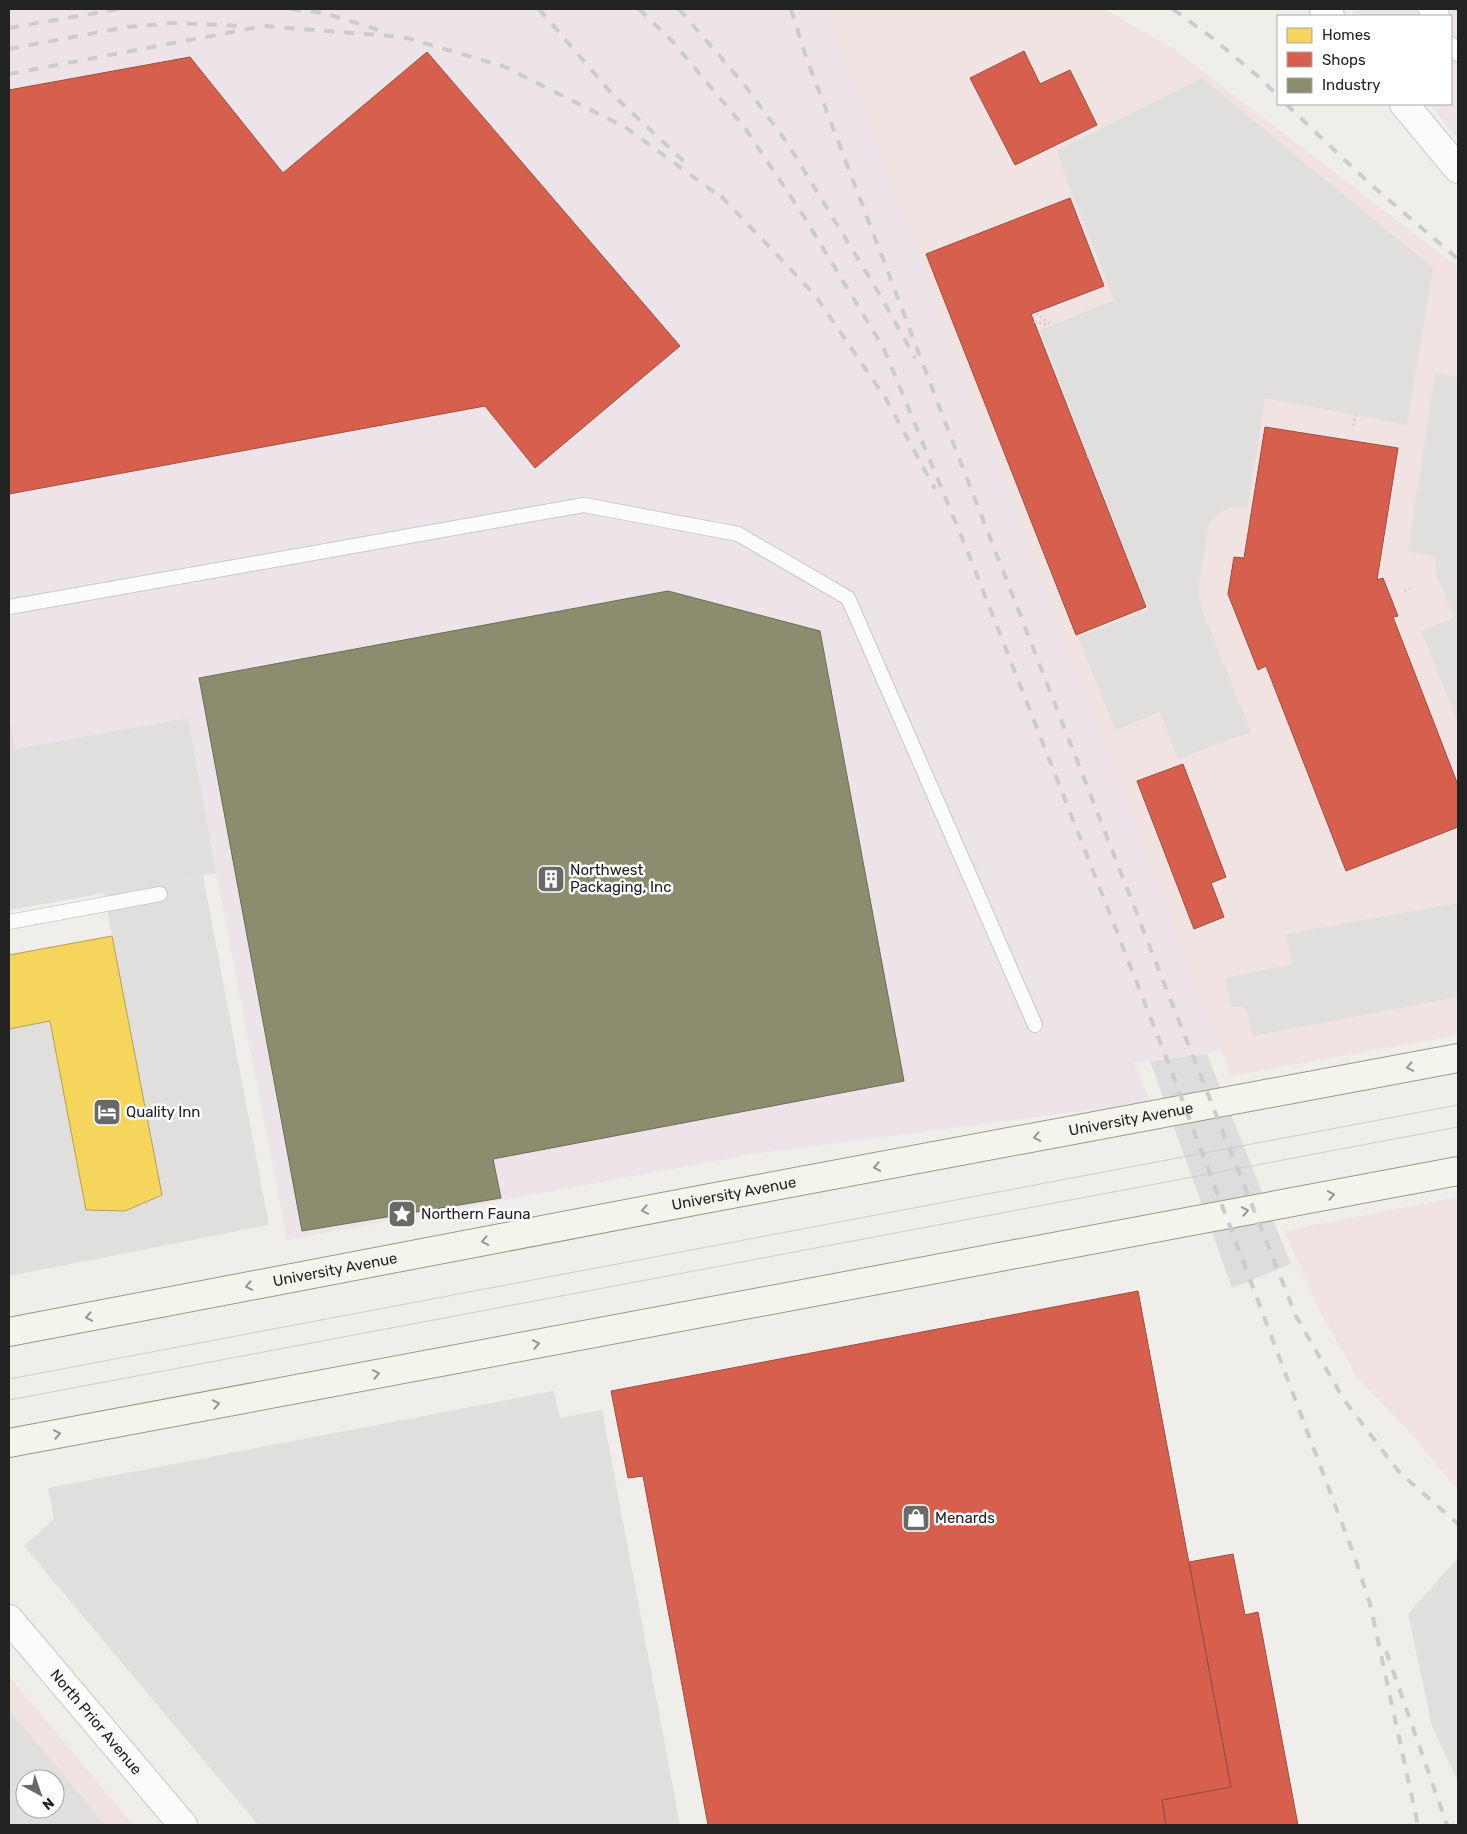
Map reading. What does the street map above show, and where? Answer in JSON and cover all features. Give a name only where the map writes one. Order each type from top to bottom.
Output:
[{"type":"main road","name":"University Avenue","points":[[9,1332],[720,1196],[1458,1058]]},
{"type":"main road","points":[[9,1443],[1458,1171]]},
{"type":"street","points":[[1405,105],[1458,169]]},
{"type":"street","name":"North Prior Avenue","points":[[9,1619],[183,1825]]},
{"type":"lane","points":[[9,607],[584,505],[738,534],[848,598],[1035,1025]]},
{"type":"lane","points":[[9,922],[160,894]]},
{"type":"path","points":[[1034,321],[1051,325],[1036,313]]},
{"type":"path","points":[[1353,426],[1356,415]]},
{"type":"path","points":[[1404,590],[1413,587]]},
{"type":"shaded area","points":[[9,9],[825,9],[1222,1051],[1134,1062],[1151,1102],[753,1154],[287,1240],[216,873],[9,910]]},
{"type":"shaded area","points":[[825,9],[1104,9],[1175,50],[1458,267],[1458,1035],[1231,1076]]},
{"type":"shaded area","points":[[1350,9],[1458,9],[1458,139],[1430,105],[1452,105],[1452,15],[1355,15]]},
{"type":"shaded area","points":[[1202,78],[1433,268],[1407,425],[1265,398],[1247,509],[1232,507],[1220,512],[1209,524],[1198,590],[1203,612],[1251,732],[1178,759],[1160,712],[1115,730],[1078,637],[1148,610],[1040,330],[1114,300],[1056,151]]},
{"type":"shaded area","points":[[1435,373],[1458,377],[1458,723],[1421,631],[1454,618],[1436,574],[1435,556],[1408,552]]},
{"type":"shaded area","points":[[9,717],[16,749],[188,718],[216,873],[169,882],[203,876],[269,1225],[9,1276],[9,1029],[50,1021],[86,1210],[125,1211],[162,1195],[104,893],[9,910]]},
{"type":"shaded area","points":[[1458,903],[1458,997],[1253,1036],[1247,1011],[1242,1006],[1231,1007],[1225,978],[1292,964],[1286,934]]},
{"type":"shaded area","points":[[1458,1197],[1458,1490],[1412,1435],[1356,1376],[1320,1311],[1284,1231]]},
{"type":"shaded area","points":[[554,1391],[560,1418],[602,1410],[680,1825],[258,1825],[24,1546],[54,1519],[48,1488]]},
{"type":"shaded area","points":[[1458,1558],[1458,1782],[1432,1726],[1408,1614]]},
{"type":"shaded area","points":[[9,1676],[133,1825],[9,1825]]},
{"type":"shaded area","points":[[9,1710],[59,1769],[15,1769],[15,1819],[65,1819],[65,1776],[105,1825],[9,1825]]},
{"type":"pier","points":[[1207,1054],[1291,1264],[1232,1288],[1150,1061]]},
{"type":"building: Homes","name":"Quality Inn","points":[[112,936],[162,1195],[125,1211],[86,1210],[50,1021],[9,1029],[9,955]]},
{"type":"building: Shops","points":[[1024,51],[1040,84],[1070,70],[1097,125],[1015,165],[970,78]]},
{"type":"building: Shops","points":[[427,52],[680,346],[535,468],[485,406],[9,494],[9,90],[190,57],[283,173]]},
{"type":"building: Shops","points":[[1070,198],[1104,286],[1031,314],[1146,607],[1076,635],[926,254]]},
{"type":"building: Shops","points":[[1265,427],[1398,448],[1377,580],[1383,578],[1398,616],[1393,617],[1458,785],[1458,827],[1346,871],[1266,666],[1258,670],[1228,594],[1234,557],[1244,558]]},
{"type":"building: Shops","points":[[1183,764],[1226,877],[1211,883],[1224,917],[1194,929],[1137,781]]},
{"type":"building: Shops","name":"Menards","points":[[1138,1291],[1231,1787],[1162,1800],[1166,1825],[708,1825],[643,1476],[628,1478],[611,1391]]},
{"type":"building: Shops","points":[[1233,1554],[1245,1615],[1258,1612],[1298,1825],[1166,1825],[1162,1800],[1231,1787],[1189,1562]]},
{"type":"building: Industry","name":"Northwest Packaging, Inc","points":[[668,591],[820,631],[904,1081],[493,1159],[501,1198],[302,1231],[199,678]]},
{"type":"tram line","points":[[9,1379],[1458,1105]]},
{"type":"tram line","points":[[9,1400],[1458,1127]]},
{"type":"railway","points":[[9,28],[119,9]]},
{"type":"railway","points":[[291,9],[324,13],[382,31]]},
{"type":"railway","points":[[539,9],[613,95],[690,167]]},
{"type":"railway","points":[[639,9],[673,42],[745,128],[803,215],[884,349],[971,560],[1166,1057],[1355,1558],[1370,1604],[1418,1825]]},
{"type":"railway","points":[[679,9],[743,83],[786,141],[880,295],[915,358]]},
{"type":"railway","points":[[791,9],[806,57],[950,435],[1296,1316],[1344,1400],[1399,1472],[1458,1524]]},
{"type":"railway","points":[[1173,9],[1211,37],[1260,78],[1277,95]]},
{"type":"railway","points":[[9,49],[127,27],[174,23],[244,26]]},
{"type":"railway","points":[[9,74],[264,26],[403,37],[503,66],[625,127],[725,200]]},
{"type":"railway","points":[[1287,105],[1370,184],[1458,259]]},
{"type":"railway","points":[[721,196],[815,295],[886,399],[935,489]]},
{"type":"railway","points":[[1386,1651],[1447,1825]]},
{"type":"place","name":"Northwest Packaging, Inc","points":[[551,879]]},
{"type":"place","name":"Quality Inn","points":[[107,1112]]},
{"type":"place","name":"Northern Fauna","points":[[402,1214]]},
{"type":"place","name":"Menards","points":[[916,1518]]}]
